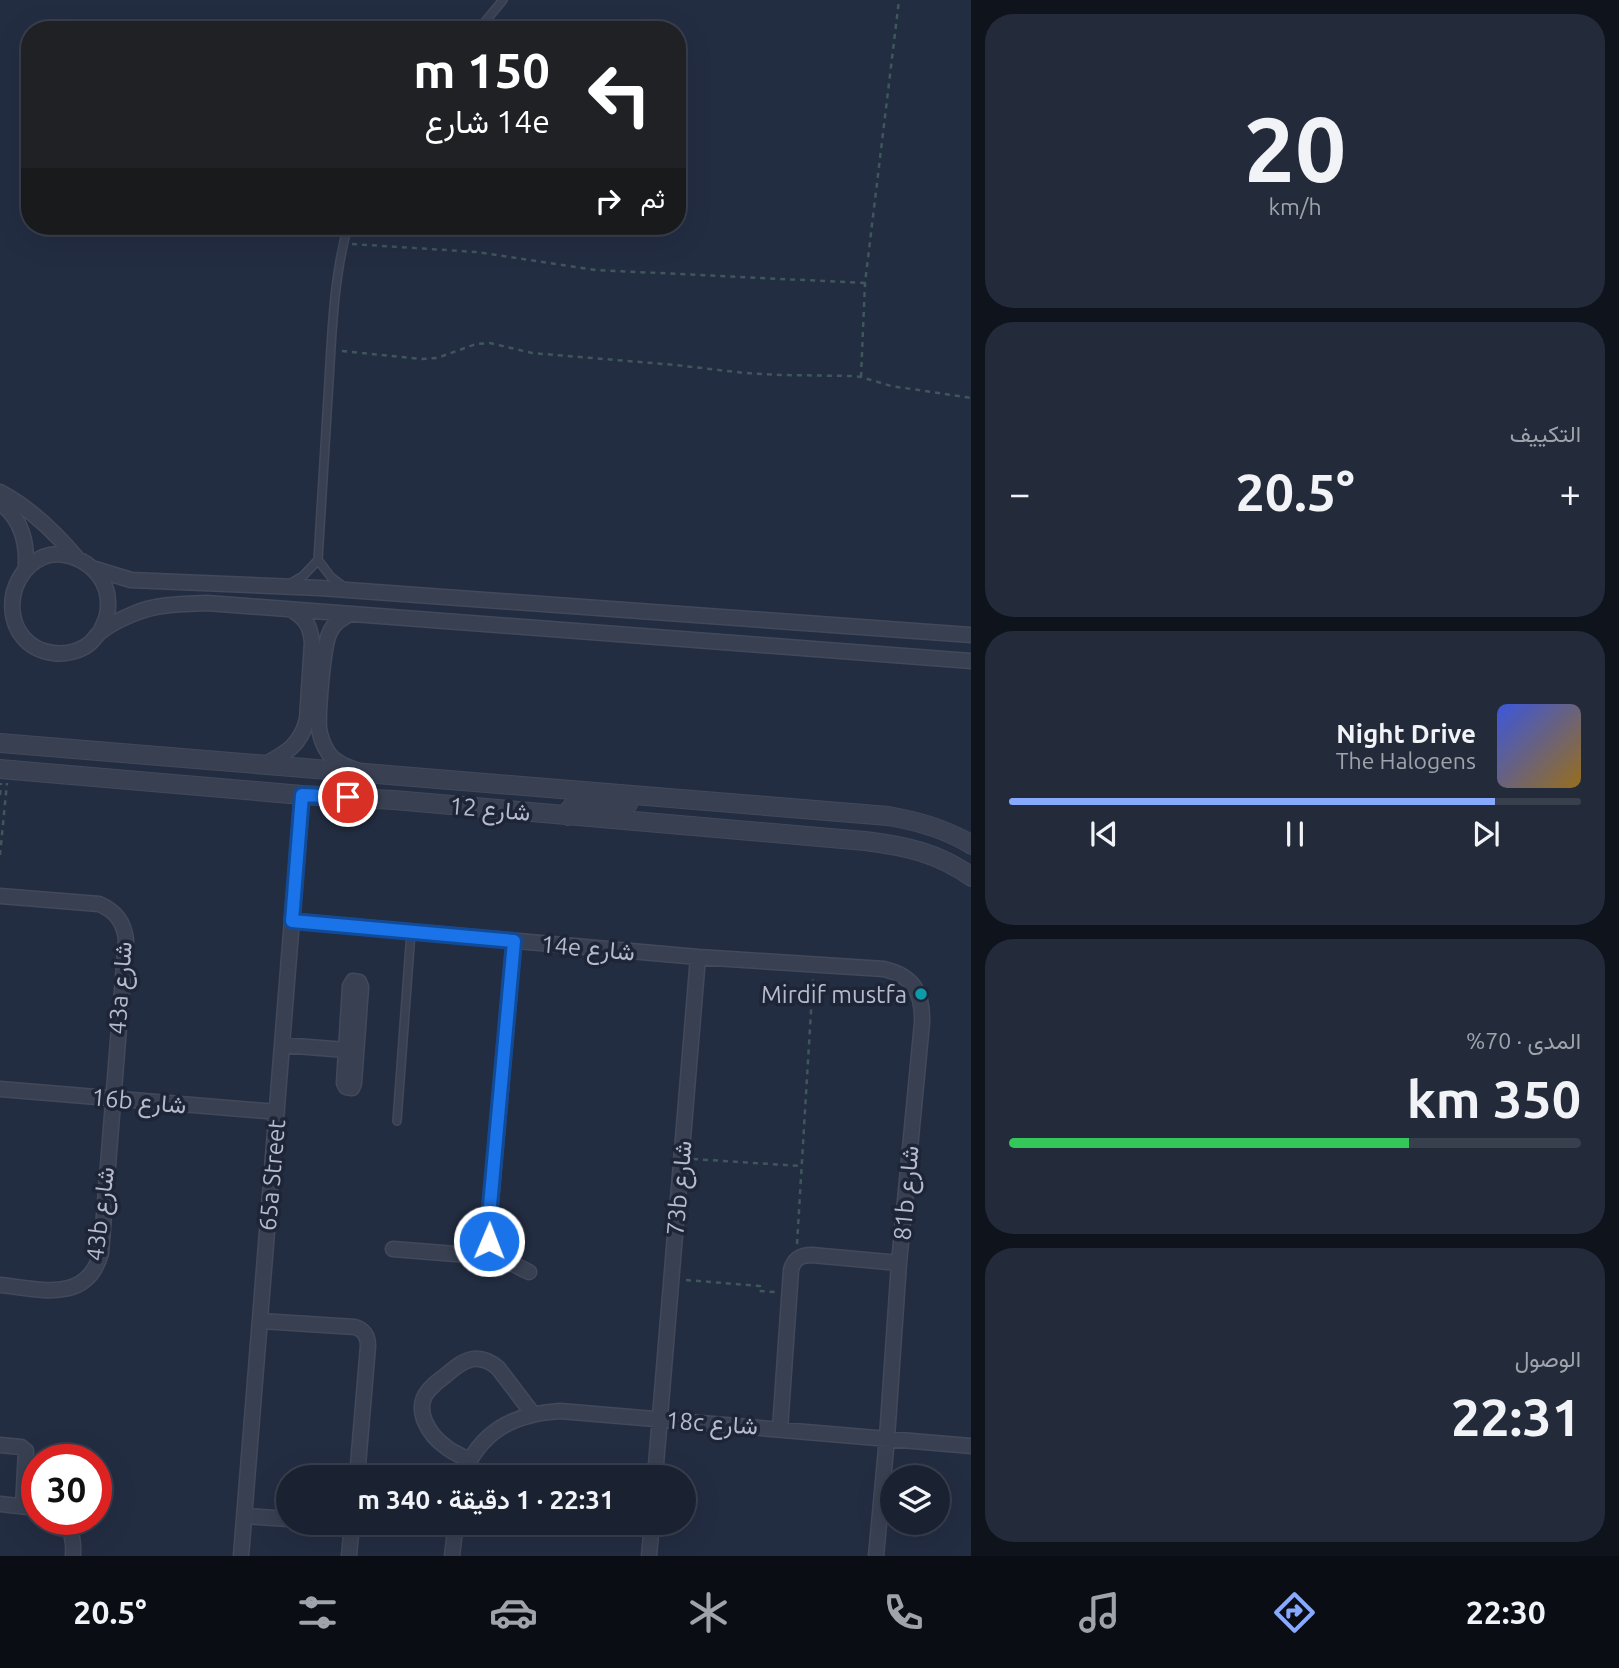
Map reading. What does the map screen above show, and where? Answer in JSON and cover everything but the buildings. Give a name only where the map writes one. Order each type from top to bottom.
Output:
[{"type":"street","points":[[0,492],[14,499],[39,519],[76,557],[94,568],[131,580],[348,590],[971,635]]},
{"type":"street","points":[[0,503],[16,519],[23,534],[27,550],[26,566]]},
{"type":"street","points":[[76,557],[63,554],[46,556],[26,566],[11,592],[10,609],[14,625],[24,640],[38,650],[55,654],[72,652],[88,645],[100,632],[136,612],[171,605],[207,603],[971,661]]},
{"type":"street","points":[[94,568],[104,583],[109,599],[107,617],[100,632]]},
{"type":"street","points":[[263,765],[290,749],[305,730],[311,630],[307,622],[292,610]]},
{"type":"street","points":[[349,614],[334,625],[328,635],[319,726],[321,739],[335,760],[364,773]]},
{"type":"street","name":"شارع 12","points":[[0,743],[888,816],[919,822],[971,845]]},
{"type":"street","name":"شارع 12","points":[[4,769],[895,844],[933,856],[971,877]]},
{"type":"street","points":[[394,800],[427,793],[491,797],[496,794],[499,784]]},
{"type":"street","name":"65a Street","points":[[241,1556],[302,795]]},
{"type":"street","points":[[568,816],[569,809],[575,805],[623,805],[648,796]]},
{"type":"street","name":"43a شارع","points":[[0,896],[99,904],[108,908],[121,921],[125,940],[112,1098]]},
{"type":"street","name":"14e شارع","points":[[292,921],[698,957],[884,969]]},
{"type":"street","points":[[514,941],[488,1235],[492,1246],[504,1259],[529,1272]]},
{"type":"street","name":"73b شارع","points":[[656,1465],[698,957]]},
{"type":"street","name":"81b شارع","points":[[876,1556],[922,1010],[915,987],[896,972],[884,969]]},
{"type":"street","points":[[356,981],[361,984],[360,1001],[354,1083],[349,1088],[344,1083],[346,1050],[350,986],[356,981]]},
{"type":"street","points":[[283,1045],[346,1050]]},
{"type":"street","name":"16b شارع","points":[[0,1089],[277,1112]]},
{"type":"street","name":"43b شارع","points":[[0,1285],[61,1290],[73,1288],[92,1275],[98,1265],[112,1098]]},
{"type":"street","points":[[393,1249],[468,1255],[481,1253],[492,1246]]},
{"type":"street","points":[[780,1429],[791,1270],[796,1260],[800,1256],[811,1255],[899,1263]]},
{"type":"street","points":[[261,1321],[355,1327],[363,1331],[368,1346],[358,1465]]},
{"type":"street","points":[[470,1460],[441,1443],[422,1416],[422,1402],[429,1390],[460,1364],[480,1359],[493,1364],[533,1414]]},
{"type":"street","name":"18c شارع","points":[[468,1465],[479,1446],[503,1425],[533,1414],[560,1411],[971,1446]]},
{"type":"street","points":[[0,1445],[21,1447]]},
{"type":"street","points":[[0,1504],[21,1506]]},
{"type":"street","points":[[245,1512],[276,1511]]},
{"type":"street","points":[[245,1512],[276,1517]]},
{"type":"street","points":[[72,1535],[74,1556]]},
{"type":"street","points":[[349,1556],[351,1535]]},
{"type":"street","points":[[453,1556],[455,1535]]},
{"type":"street","points":[[649,1556],[651,1535]]},
{"type":"lane","points":[[486,21],[503,0]]},
{"type":"lane","points":[[283,586],[303,576],[318,560],[331,351],[345,235]]},
{"type":"lane","points":[[318,560],[331,576],[348,590]]},
{"type":"lane","points":[[397,1121],[411,932]]},
{"type":"path","points":[[861,377],[865,283],[898,0]]},
{"type":"path","points":[[343,243],[475,252],[596,270],[865,283]]},
{"type":"path","points":[[331,351],[421,359],[437,358],[476,344],[490,343],[532,353],[734,372],[861,377],[891,386],[971,398]]},
{"type":"path","points":[[0,855],[4,769]]},
{"type":"path","points":[[796,1260],[814,964]]},
{"type":"path","points":[[681,1159],[801,1166]]},
{"type":"path","points":[[671,1279],[760,1286],[759,1290],[789,1293]]},
{"type":"place","name":"Mirdif mustfa","points":[[921,994]]},
{"type":"route","points":[[348,797],[302,795],[292,921],[514,941],[489,1241]]}]
